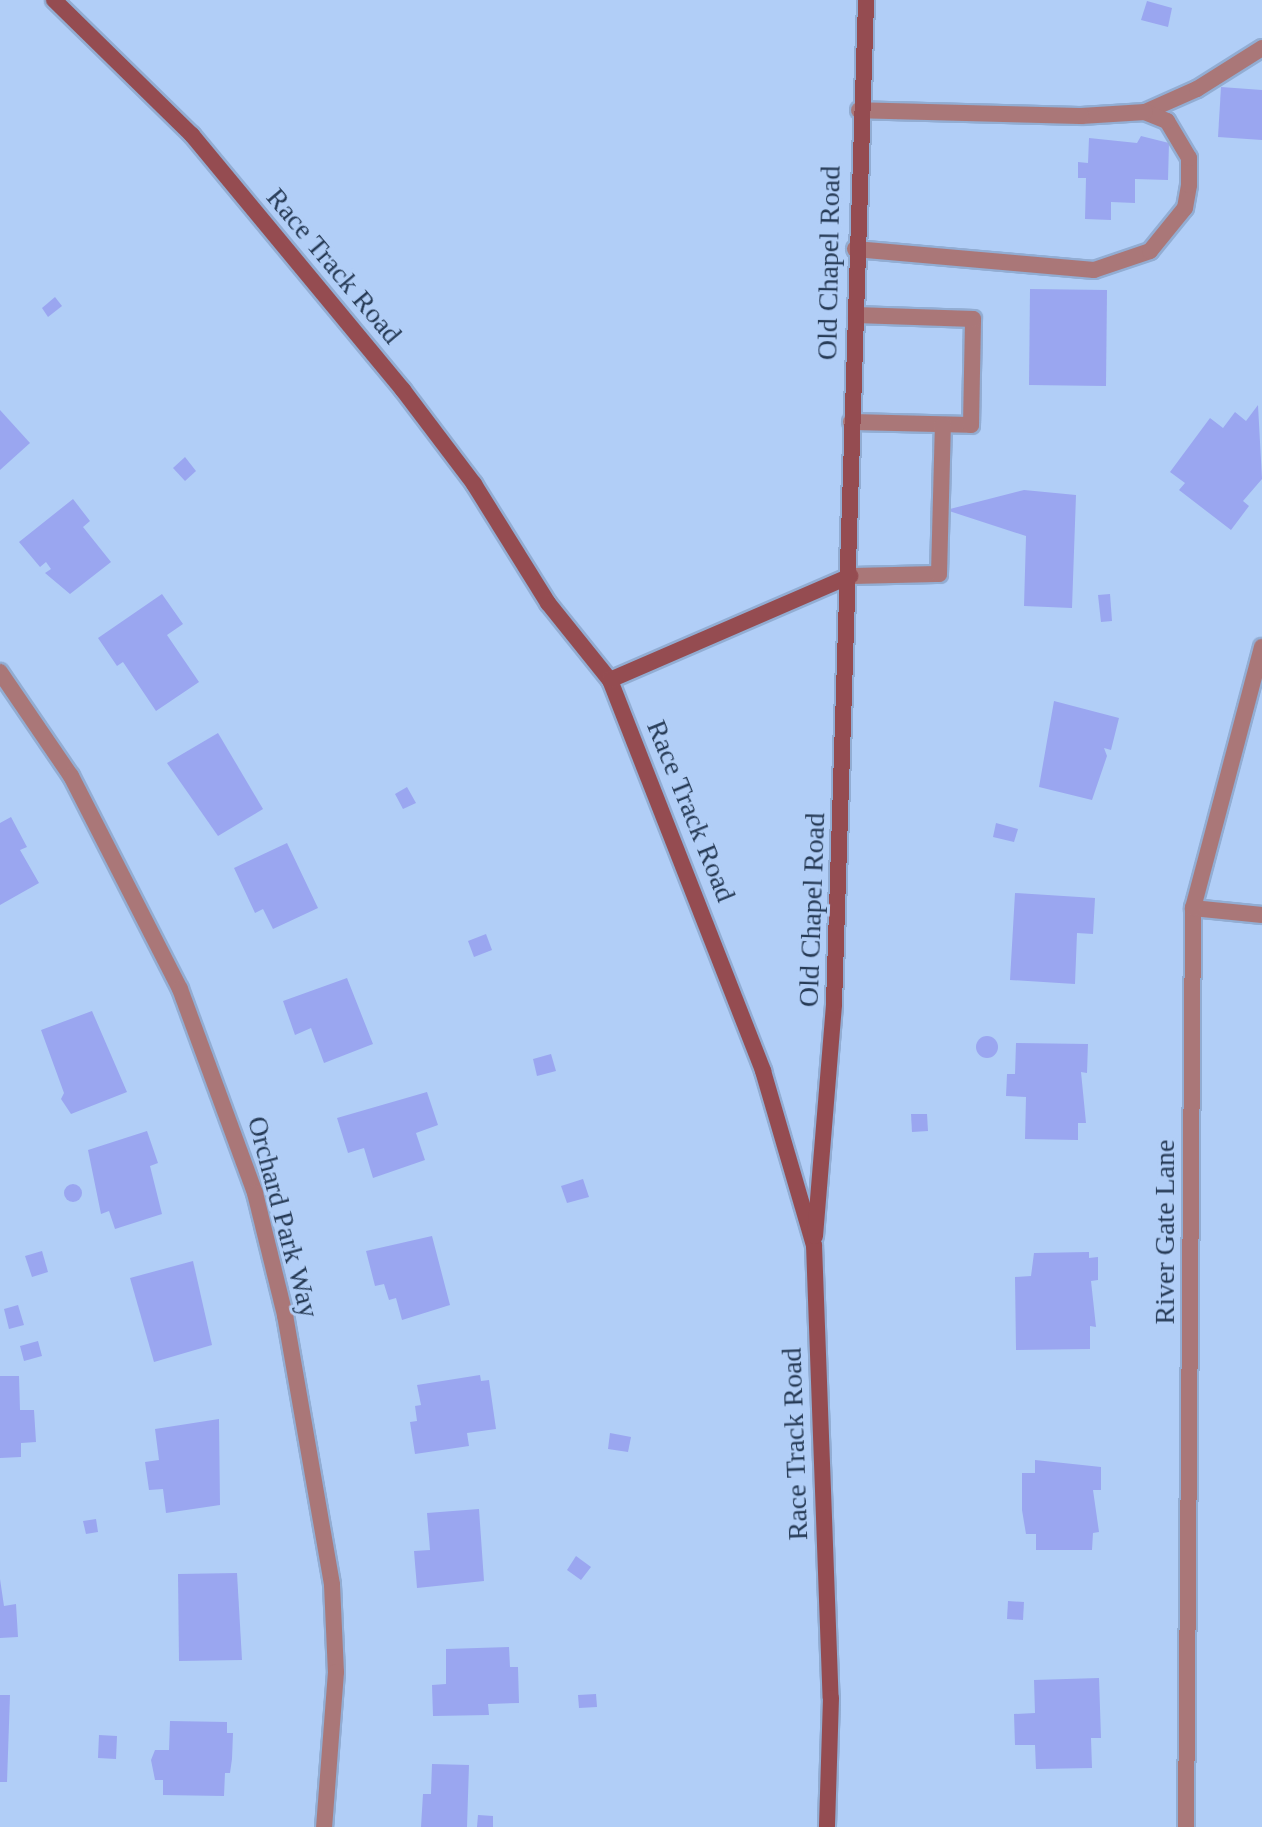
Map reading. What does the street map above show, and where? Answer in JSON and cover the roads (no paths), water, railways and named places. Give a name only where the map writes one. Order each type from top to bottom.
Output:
[{"type":"street","name":"Race Track Road","points":[[54,0],[192,135],[403,390],[474,484],[548,603],[610,680],[763,1071],[814,1245],[831,1698],[827,1827]]},
{"type":"street","name":"Old Chapel Road","points":[[814,1245],[832,1035],[850,576],[859,110],[866,0]]},
{"type":"street","points":[[859,110],[1081,116],[1145,112],[1197,89],[1262,48]]},
{"type":"street","points":[[855,249],[1094,270],[1150,251],[1185,208],[1189,158],[1167,121],[1145,112]]},
{"type":"street","points":[[851,422],[971,425],[973,319],[856,315]]},
{"type":"street","points":[[610,680],[850,576],[939,574],[943,425]]},
{"type":"street","name":"River Gate Lane","points":[[1186,1827],[1193,908],[1262,647]]},
{"type":"street","name":"Orchard Park Way","points":[[0,672],[71,776],[173,976],[255,1193],[285,1315],[332,1585],[336,1672],[324,1827]]},
{"type":"street","points":[[1193,908],[1262,915]]}]
